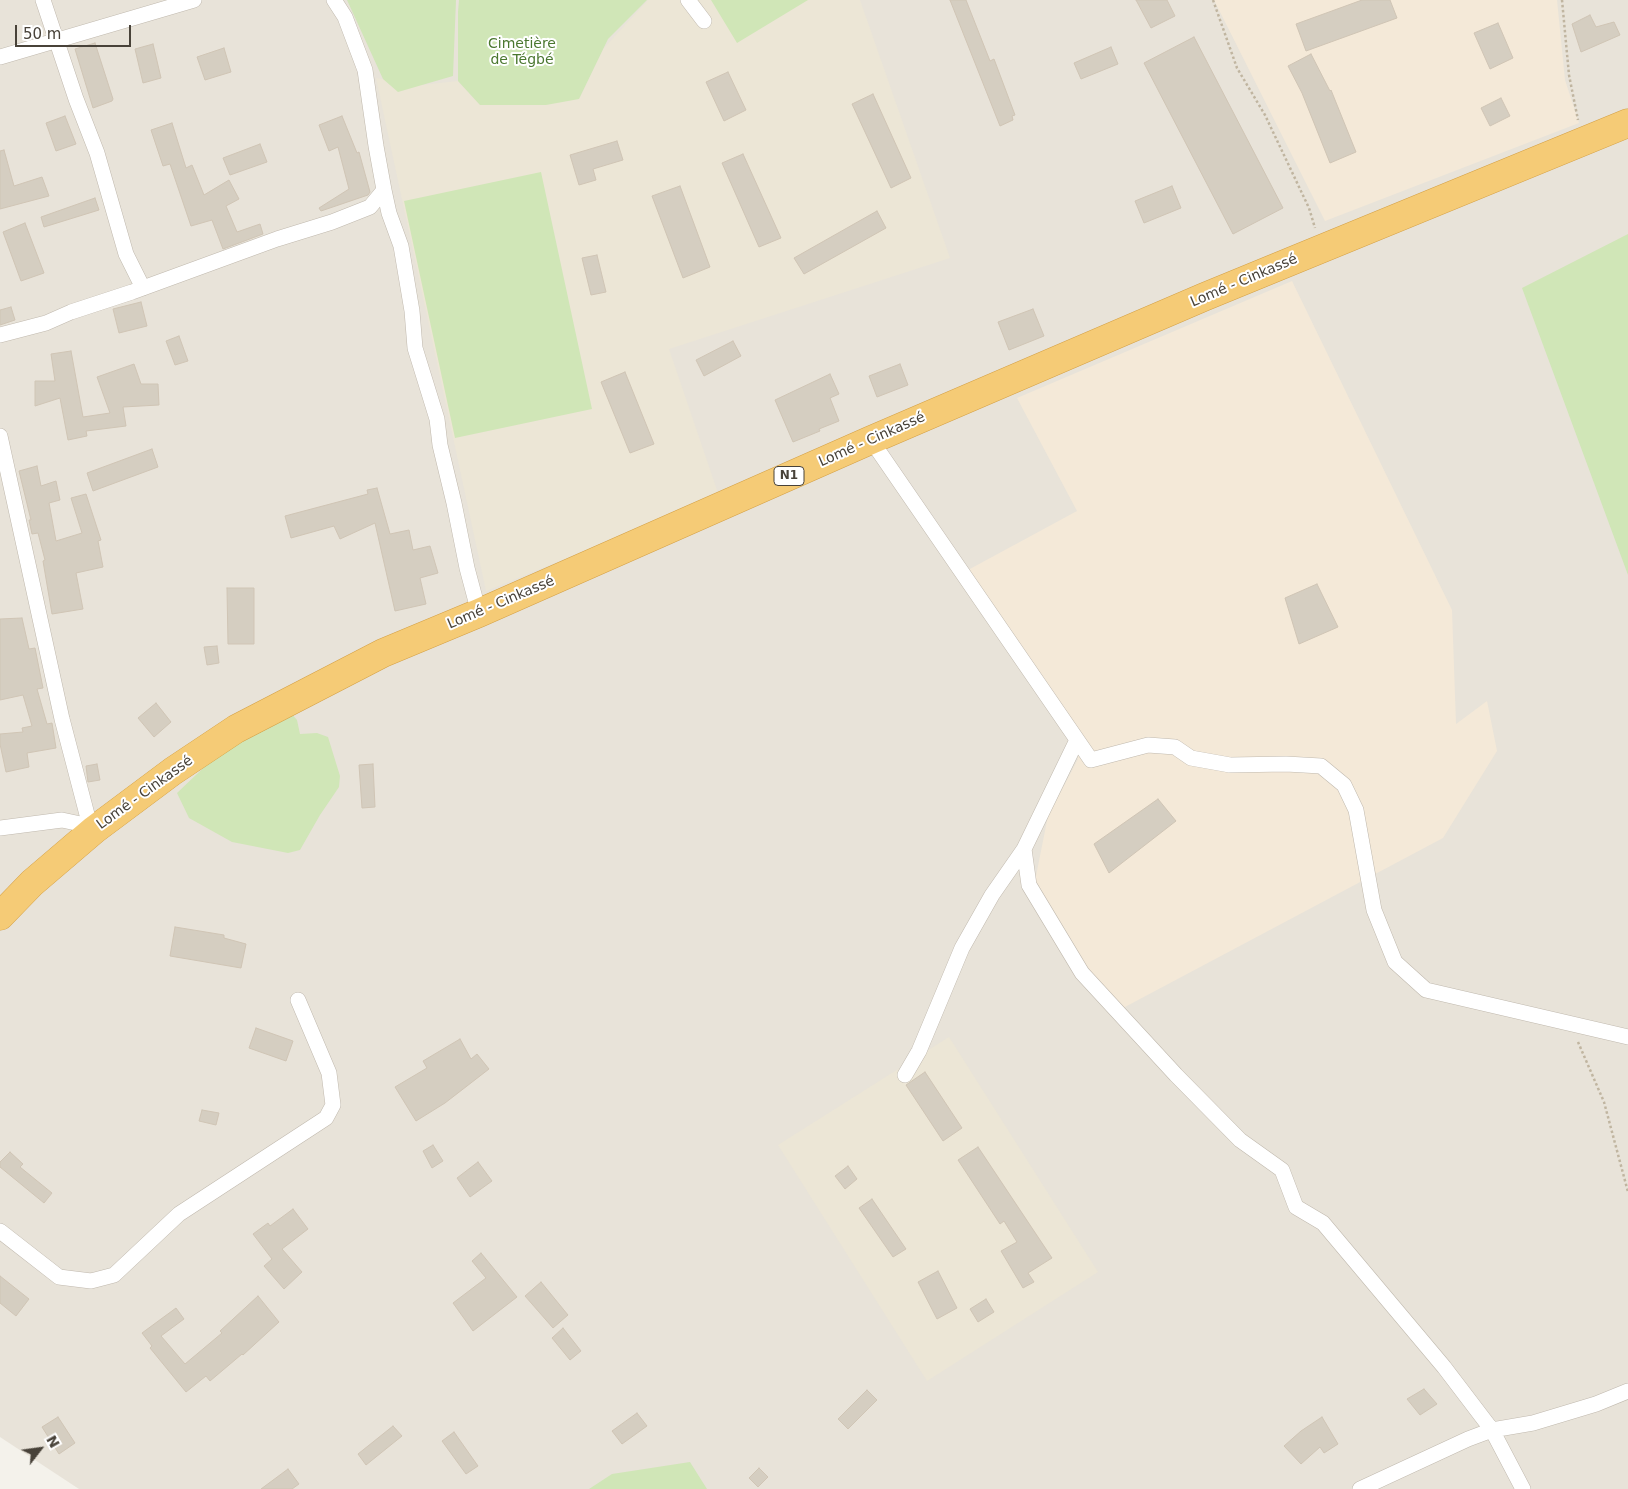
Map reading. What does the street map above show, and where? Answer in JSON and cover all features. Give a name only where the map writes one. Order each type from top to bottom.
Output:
[{"type":"highway","name":"Lomé - Cinkassé","points":[[0,916],[32,883],[92,828],[173,771],[236,729],[383,653],[1204,297],[1628,123]]},
{"type":"street","points":[[43,0],[97,153],[126,254],[143,288]]},
{"type":"street","points":[[0,57],[194,0]]},
{"type":"street","points":[[334,0],[345,17],[365,70],[374,137],[384,190],[389,213],[401,246],[412,311],[415,348],[437,419],[440,445],[467,568],[479,613]]},
{"type":"street","points":[[688,0],[704,20]]},
{"type":"street","points":[[0,335],[46,323],[71,312],[277,239],[332,222],[370,206],[384,190]]},
{"type":"street","points":[[0,436],[62,719],[92,828]]},
{"type":"street","points":[[871,440],[1091,760],[1148,745],[1175,747],[1191,758],[1230,765],[1286,764],[1321,766],[1344,785],[1356,810],[1374,910],[1395,962],[1426,990],[1567,1021],[1628,1037]]},
{"type":"street","points":[[905,1075],[919,1050],[962,948],[992,895],[1024,850],[1077,740]]},
{"type":"street","points":[[0,828],[62,820],[92,828]]},
{"type":"street","points":[[1024,850],[1029,885],[1082,973],[1176,1075],[1240,1140],[1282,1170],[1296,1207],[1323,1223],[1444,1368],[1492,1430],[1522,1489]]},
{"type":"street","points":[[0,1231],[59,1277],[91,1282],[114,1275],[179,1214],[326,1118],[333,1105],[329,1073],[298,1000]]},
{"type":"street","points":[[1360,1489],[1468,1439],[1492,1430],[1533,1423],[1628,1392]]},
{"type":"path","points":[[1213,0],[1237,68],[1265,115],[1292,170],[1322,248]]},
{"type":"path","points":[[1562,0],[1569,75],[1583,141]]},
{"type":"path","points":[[1567,1021],[1584,1054],[1604,1102],[1628,1192]]},
{"type":"shaded area","points":[[0,0],[1628,0],[1628,1489],[79,1489],[0,1437]]},
{"type":"shaded area","points":[[648,0],[860,0],[950,258],[669,349],[719,496],[486,591],[376,78],[422,85],[458,81],[480,105],[579,99],[603,49]]},
{"type":"shaded area","points":[[1214,0],[1557,0],[1565,80],[1579,123],[1325,221]]},
{"type":"shaded area","points":[[1292,281],[1452,610],[1456,724],[1487,701],[1497,751],[1443,838],[1123,1008],[1085,966],[1035,881],[1048,816],[1078,759],[1071,718],[968,570],[1077,511],[1017,398]]},
{"type":"shaded area","points":[[949,1037],[1098,1272],[927,1381],[778,1145]]},
{"type":"green space","points":[[347,0],[456,0],[453,76],[398,92],[383,79]]},
{"type":"green space","name":"Cimetière de Tégbé","points":[[459,0],[647,0],[608,39],[579,99],[546,105],[480,105],[458,81]]},
{"type":"green space","points":[[711,0],[808,0],[737,43]]},
{"type":"green space","points":[[541,172],[592,409],[455,438],[404,201]]},
{"type":"green space","points":[[1628,234],[1628,575],[1522,288]]},
{"type":"green space","points":[[290,712],[297,720],[300,734],[317,733],[328,737],[340,776],[339,787],[300,850],[288,853],[232,842],[189,818],[177,793],[218,754]]},
{"type":"green space","points":[[690,1462],[707,1489],[589,1489],[612,1474]]},
{"type":"building","points":[[950,0],[966,0],[990,61],[994,59],[1015,115],[1012,116],[1013,120],[1000,126]]},
{"type":"building","points":[[1136,0],[1167,0],[1175,16],[1151,28]]},
{"type":"building","points":[[1362,0],[1390,0],[1397,18],[1306,51],[1296,24]]},
{"type":"building","points":[[1590,15],[1596,27],[1614,22],[1620,35],[1581,52],[1572,24]]},
{"type":"building","points":[[1498,23],[1513,58],[1490,69],[1474,33]]},
{"type":"building","points":[[1194,37],[1283,208],[1233,234],[1144,63]]},
{"type":"building","points":[[95,43],[113,99],[93,108],[75,49]]},
{"type":"building","points":[[153,44],[161,78],[143,83],[135,49]]},
{"type":"building","points":[[1111,47],[1118,64],[1081,79],[1074,63]]},
{"type":"building","points":[[224,48],[231,72],[205,80],[197,57]]},
{"type":"building","points":[[1311,54],[1331,90],[1356,152],[1330,163],[1302,93],[1288,66]]},
{"type":"building","points":[[728,72],[746,110],[724,121],[706,82]]},
{"type":"building","points":[[873,94],[911,178],[891,188],[852,104]]},
{"type":"building","points":[[1501,98],[1510,116],[1490,126],[1481,108]]},
{"type":"building","points":[[65,116],[76,144],[56,151],[46,123]]},
{"type":"building","points":[[342,116],[357,153],[359,152],[370,192],[368,195],[321,211],[319,208],[349,189],[338,147],[329,151],[319,125]]},
{"type":"building","points":[[172,123],[186,168],[192,165],[204,195],[229,180],[239,199],[226,206],[237,232],[260,224],[263,234],[223,249],[212,220],[191,226],[170,164],[163,166],[151,130]]},
{"type":"building","points":[[617,141],[623,160],[593,169],[596,180],[579,185],[570,155]]},
{"type":"building","points":[[260,144],[267,162],[230,175],[223,158]]},
{"type":"building","points":[[4,150],[14,186],[42,177],[49,196],[0,209],[0,151]]},
{"type":"building","points":[[743,154],[781,238],[759,247],[722,163]]},
{"type":"building","points":[[680,186],[710,267],[683,278],[652,196]]},
{"type":"building","points":[[1172,186],[1181,208],[1144,223],[1135,201]]},
{"type":"building","points":[[95,198],[99,210],[44,227],[41,217]]},
{"type":"building","points":[[877,211],[886,228],[804,274],[794,258]]},
{"type":"building","points":[[25,223],[44,273],[21,281],[3,232]]},
{"type":"building","points":[[597,255],[606,292],[591,295],[582,258]]},
{"type":"building","points":[[141,302],[147,326],[119,333],[113,309]]},
{"type":"building","points":[[11,307],[15,320],[0,325],[0,310]]},
{"type":"building","points":[[1033,309],[1044,336],[1009,350],[998,322]]},
{"type":"building","points":[[179,336],[188,361],[175,365],[166,341]]},
{"type":"building","points":[[733,341],[741,356],[704,376],[696,360]]},
{"type":"building","points":[[71,351],[83,417],[110,413],[97,377],[134,364],[141,384],[158,384],[159,405],[123,407],[126,426],[86,431],[87,436],[68,440],[60,398],[35,406],[35,381],[55,381],[51,354]]},
{"type":"building","points":[[900,364],[908,385],[877,397],[869,376]]},
{"type":"building","points":[[625,372],[654,444],[630,453],[601,382]]},
{"type":"building","points":[[830,374],[839,394],[830,398],[839,421],[793,442],[775,400]]},
{"type":"building","points":[[152,449],[158,467],[93,491],[87,473]]},
{"type":"building","points":[[37,466],[41,486],[56,481],[60,500],[49,503],[56,541],[82,533],[71,498],[86,494],[101,540],[98,541],[103,567],[76,573],[83,609],[52,614],[43,561],[45,560],[38,533],[32,534],[29,520],[31,520],[19,471]]},
{"type":"building","points":[[377,488],[390,534],[409,530],[413,550],[430,546],[438,573],[420,578],[426,604],[395,611],[375,523],[340,539],[334,526],[291,538],[285,516],[368,494],[367,490]]},
{"type":"building","points":[[1317,584],[1338,627],[1299,644],[1285,598]]},
{"type":"building","points":[[227,588],[254,588],[254,644],[228,644]]},
{"type":"building","points":[[22,618],[29,649],[35,648],[43,688],[37,689],[47,724],[52,723],[56,748],[27,753],[29,767],[6,772],[0,744],[0,734],[23,732],[22,728],[32,726],[23,695],[0,700],[0,619]]},
{"type":"building","points":[[217,646],[219,663],[207,665],[204,647]]},
{"type":"building","points":[[156,703],[171,722],[154,737],[138,718]]},
{"type":"building","points":[[97,764],[100,780],[88,782],[86,766]]},
{"type":"building","points":[[373,764],[375,807],[362,808],[359,765]]},
{"type":"building","points":[[1158,799],[1176,821],[1109,873],[1094,844]]},
{"type":"building","points":[[175,927],[224,935],[224,938],[246,944],[241,968],[170,956]]},
{"type":"building","points":[[256,1028],[293,1041],[286,1061],[249,1048]]},
{"type":"building","points":[[460,1039],[471,1059],[477,1054],[489,1069],[445,1103],[416,1121],[395,1087],[427,1068],[423,1061]]},
{"type":"building","points":[[925,1072],[962,1128],[943,1141],[906,1085]]},
{"type":"building","points":[[202,1110],[219,1113],[216,1125],[199,1121]]},
{"type":"building","points":[[433,1145],[443,1161],[432,1168],[423,1151]]},
{"type":"building","points":[[978,1147],[1052,1258],[1028,1273],[1034,1282],[1023,1288],[1001,1251],[1017,1242],[1004,1221],[1000,1224],[958,1160]]},
{"type":"building","points":[[10,1152],[23,1164],[20,1167],[52,1193],[44,1203],[0,1167],[0,1162]]},
{"type":"building","points":[[478,1162],[492,1181],[470,1197],[457,1178]]},
{"type":"building","points":[[848,1166],[857,1179],[845,1189],[835,1176]]},
{"type":"building","points":[[872,1199],[906,1249],[893,1257],[859,1208]]},
{"type":"building","points":[[293,1209],[308,1229],[282,1249],[302,1272],[284,1289],[264,1266],[272,1259],[253,1234],[268,1223],[270,1226]]},
{"type":"building","points":[[481,1253],[517,1297],[473,1331],[453,1303],[486,1278],[472,1261]]},
{"type":"building","points":[[938,1271],[957,1308],[937,1319],[918,1282]]},
{"type":"building","points":[[0,1276],[29,1299],[16,1316],[0,1303]]},
{"type":"building","points":[[541,1282],[568,1315],[553,1328],[525,1296]]},
{"type":"building","points":[[258,1296],[279,1322],[243,1355],[210,1381],[206,1376],[186,1392],[150,1348],[152,1346],[142,1333],[176,1308],[184,1319],[161,1336],[185,1364],[222,1333],[220,1331]]},
{"type":"building","points":[[986,1299],[994,1312],[978,1322],[970,1309]]},
{"type":"building","points":[[563,1328],[581,1351],[570,1360],[552,1338]]},
{"type":"building","points":[[1424,1389],[1437,1404],[1420,1415],[1407,1399]]},
{"type":"building","points":[[867,1390],[877,1400],[848,1429],[838,1419]]},
{"type":"building","points":[[637,1413],[647,1426],[622,1444],[612,1431]]},
{"type":"building","points":[[58,1417],[75,1443],[59,1454],[42,1427]]},
{"type":"building","points":[[1322,1417],[1338,1444],[1324,1453],[1320,1447],[1301,1464],[1284,1446],[1301,1431]]},
{"type":"building","points":[[393,1426],[402,1436],[366,1465],[358,1454]]},
{"type":"building","points":[[454,1432],[478,1466],[466,1474],[442,1441]]},
{"type":"building","points":[[759,1468],[768,1477],[758,1487],[749,1478]]},
{"type":"building","points":[[288,1469],[299,1484],[292,1489],[261,1489]]}]
